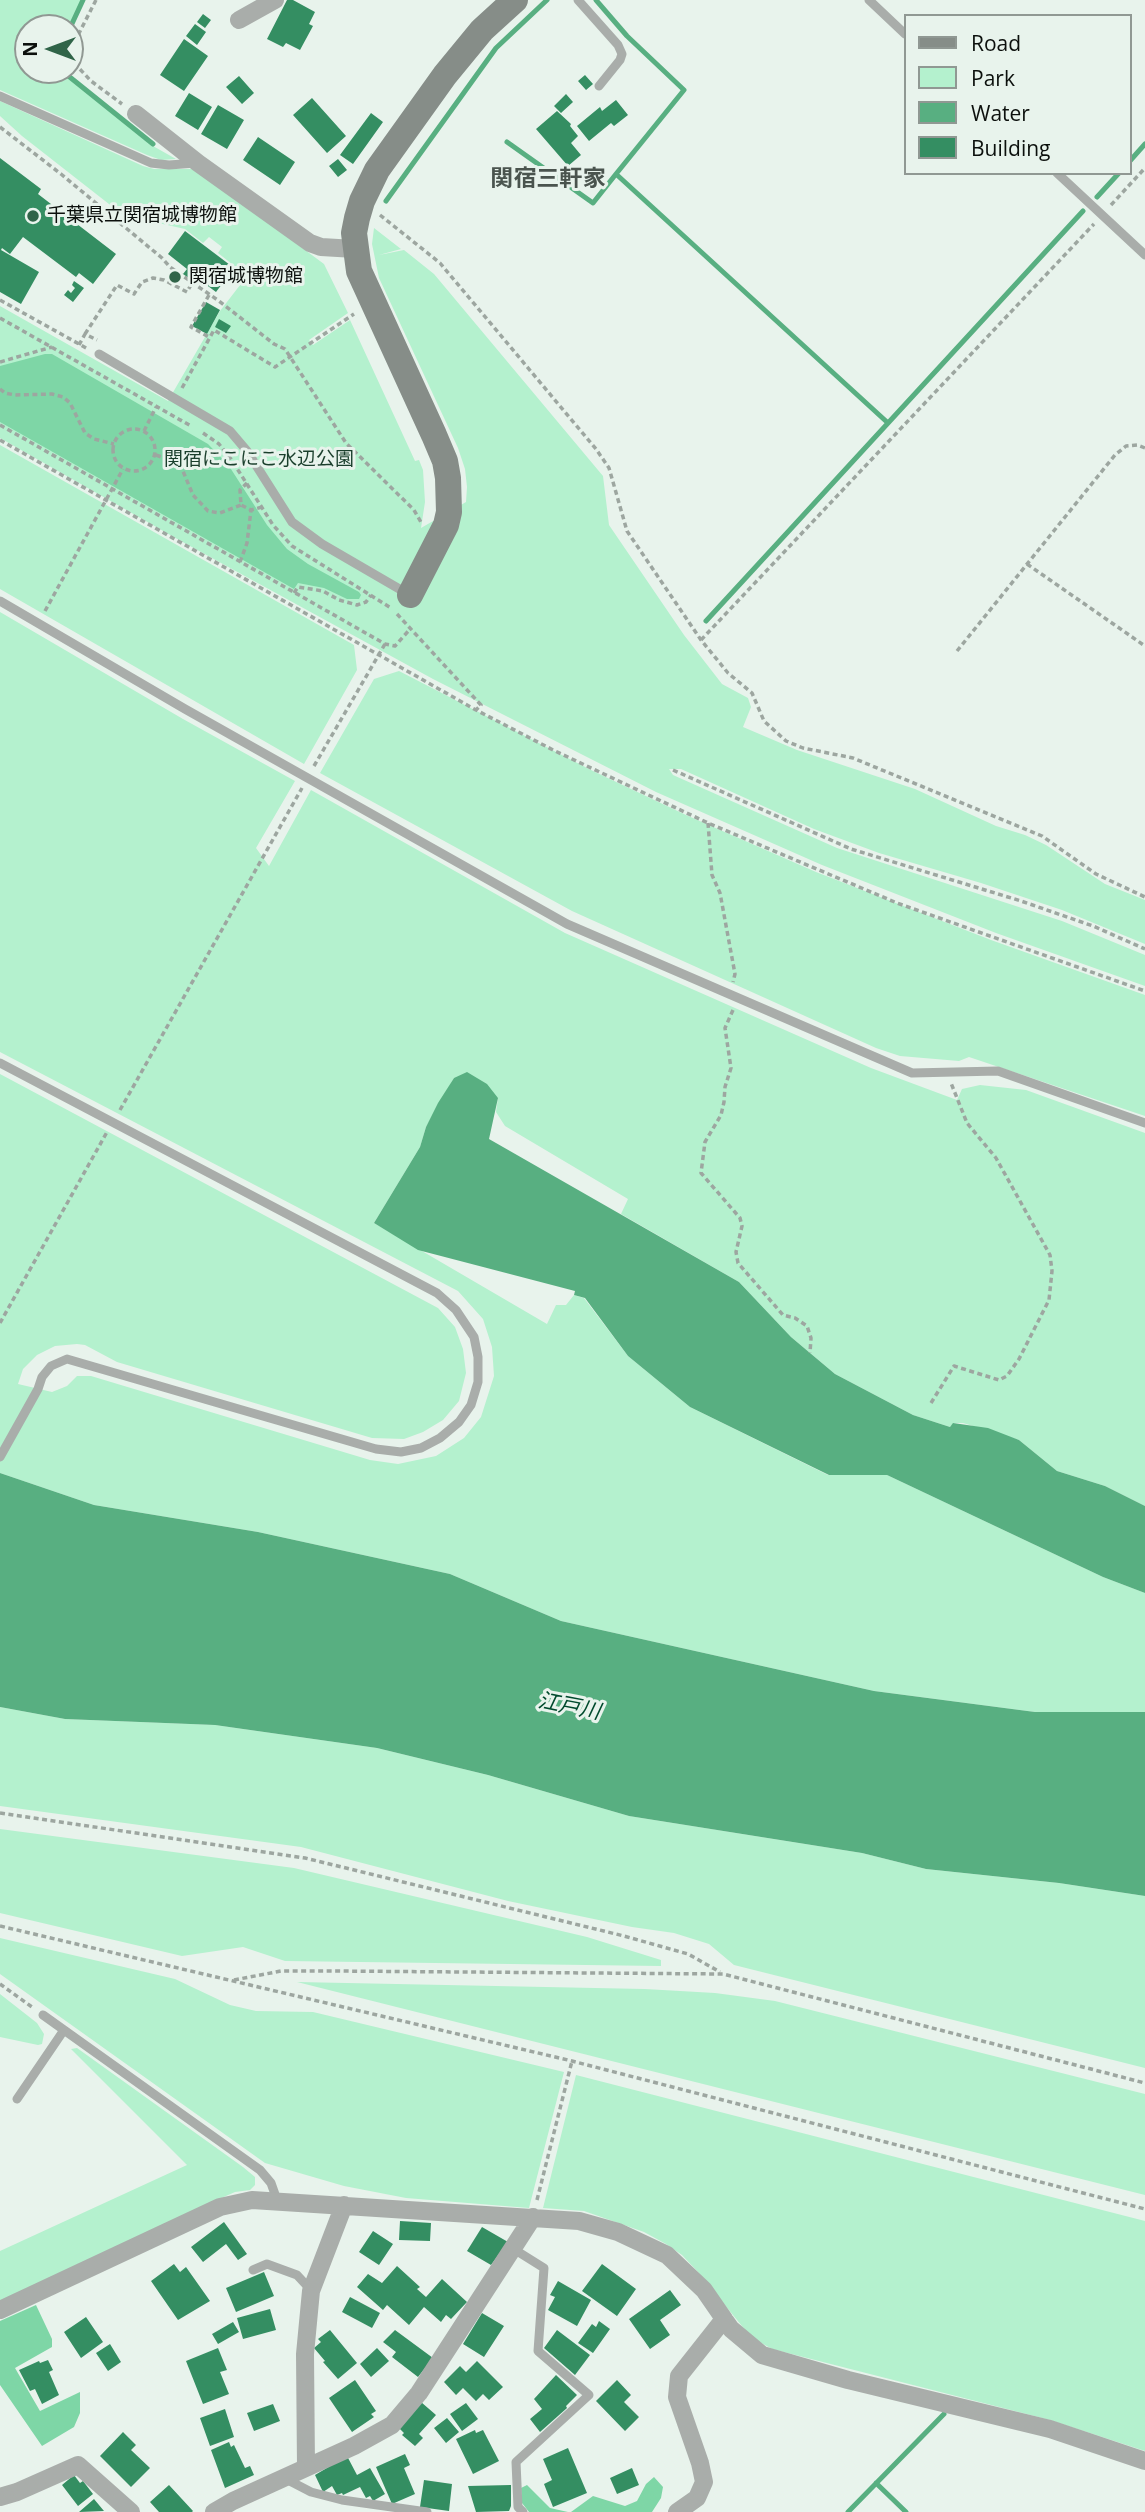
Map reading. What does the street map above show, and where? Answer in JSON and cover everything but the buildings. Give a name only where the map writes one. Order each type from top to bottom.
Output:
[{"type":"street","points":[[239,20],[275,0]]},
{"type":"street","points":[[410,595],[446,525],[449,512],[448,478],[445,461],[434,435],[359,271],[354,233],[362,201],[377,170],[445,75],[482,30],[515,0]]},
{"type":"street","points":[[136,114],[198,163],[310,243],[321,247],[355,249]]},
{"type":"street","points":[[0,2311],[220,2207],[252,2200],[534,2211],[618,2232],[667,2255],[704,2290],[731,2329],[762,2356],[848,2380],[1050,2429],[1145,2461]]},
{"type":"street","points":[[306,2467],[305,2354],[311,2291],[344,2205]]},
{"type":"street","points":[[214,2512],[392,2425],[440,2363],[534,2211]]},
{"type":"street","points":[[677,2512],[697,2498],[704,2482],[677,2397],[679,2376],[724,2319]]},
{"type":"street","points":[[0,2497],[78,2465],[131,2512]]},
{"type":"lane","points":[[578,0],[622,54],[620,61],[598,86]]},
{"type":"lane","points":[[869,0],[904,33]]},
{"type":"lane","points":[[0,96],[151,163],[198,163]]},
{"type":"lane","points":[[1059,175],[1145,255]]},
{"type":"lane","points":[[99,354],[230,431],[247,451],[288,516],[305,533],[410,595]]},
{"type":"lane","points":[[0,601],[185,709],[567,924],[912,1073],[998,1071],[1145,1123]]},
{"type":"lane","points":[[0,1063],[437,1293],[456,1310],[474,1337],[478,1357],[478,1382],[471,1405],[458,1422],[440,1438],[421,1448],[401,1452],[376,1449],[67,1359],[51,1366],[42,1377],[0,1457]]},
{"type":"lane","points":[[43,2015],[260,2170],[271,2183],[277,2200]]},
{"type":"lane","points":[[17,2099],[64,2030]]},
{"type":"lane","points":[[512,2248],[544,2268],[538,2351],[589,2395],[516,2462],[518,2507],[523,2512]]},
{"type":"lane","points":[[253,2270],[267,2264],[297,2274],[311,2291]]},
{"type":"lane","points":[[282,2477],[311,2492],[342,2500],[427,2512]]},
{"type":"path","points":[[96,0],[74,43],[73,56],[77,66],[92,81],[136,114]]},
{"type":"path","points":[[0,127],[192,283],[274,344],[285,349],[346,443],[414,510],[423,527]]},
{"type":"path","points":[[701,639],[1145,168]]},
{"type":"path","points":[[362,201],[440,263],[596,449],[609,468],[627,531],[701,639],[728,673],[752,693],[764,721],[786,741],[803,748],[853,758],[1042,836],[1096,874],[1145,897]]},
{"type":"path","points":[[79,345],[117,285],[134,294],[142,282],[153,278],[164,280],[187,292],[192,283]]},
{"type":"path","points":[[209,295],[191,327],[209,337]]},
{"type":"path","points":[[0,300],[99,354]]},
{"type":"path","points":[[182,388],[214,330],[275,367],[354,313]]},
{"type":"path","points":[[0,318],[219,444],[273,525],[292,546],[389,606],[481,705],[476,710]]},
{"type":"path","points":[[85,334],[105,345]]},
{"type":"path","points":[[0,362],[53,347]]},
{"type":"path","points":[[0,389],[15,395],[51,394],[62,397],[70,403],[85,433],[94,439],[114,444]]},
{"type":"path","points":[[144,431],[156,407]]},
{"type":"path","points":[[0,425],[385,644],[395,646],[411,627]]},
{"type":"path","points":[[129,429],[144,431],[154,441],[156,455],[153,461],[143,470],[130,472],[123,469],[114,458],[117,438],[129,429]]},
{"type":"path","points":[[0,440],[476,710],[555,751],[708,823],[897,903],[1145,992]]},
{"type":"path","points":[[957,651],[1115,455],[1126,446],[1145,448]]},
{"type":"path","points":[[156,455],[180,464],[193,495],[208,511],[227,512],[241,505]]},
{"type":"path","points":[[39,623],[123,469]]},
{"type":"path","points":[[241,505],[240,490],[247,483]]},
{"type":"path","points":[[241,505],[251,510],[262,507]]},
{"type":"path","points":[[240,562],[247,543],[251,510]]},
{"type":"path","points":[[1027,565],[1145,646]]},
{"type":"path","points":[[294,593],[298,587],[323,591],[339,600],[357,605],[366,602],[371,595]]},
{"type":"path","points":[[312,771],[385,644]]},
{"type":"path","points":[[673,770],[851,849],[1033,905],[1093,926],[1145,949]]},
{"type":"path","points":[[115,1119],[305,783]]},
{"type":"path","points":[[708,823],[712,875],[720,893],[735,974],[735,996],[725,1028],[731,1068],[721,1115],[705,1142],[701,1173],[740,1218],[742,1227],[736,1252],[738,1263],[783,1315],[795,1318],[807,1326],[811,1338],[810,1353]]},
{"type":"path","points":[[931,1403],[954,1366],[999,1380],[1007,1376],[1049,1300],[1052,1271],[1050,1255],[996,1158],[967,1123],[948,1072]]},
{"type":"path","points":[[0,1323],[108,1130]]},
{"type":"path","points":[[0,1813],[305,1858],[675,1950],[723,1973],[1145,2083]]},
{"type":"path","points":[[0,1926],[572,2061],[1145,2209]]},
{"type":"path","points":[[231,1981],[281,1972],[308,1971],[723,1973]]},
{"type":"path","points":[[0,1984],[43,2015]]},
{"type":"path","points":[[534,2211],[572,2061]]},
{"type":"green space","points":[[0,0],[83,0],[76,14],[14,14],[14,84],[77,84],[153,146],[176,159],[161,160],[147,155],[0,90]]},
{"type":"green space","name":"関宿にこにこ水辺公園","points":[[0,101],[143,166],[154,169],[193,169],[324,264],[348,313],[309,340],[313,345],[350,320],[415,461],[419,460],[423,470],[425,502],[421,528],[466,502],[467,487],[458,448],[379,278],[372,244],[374,228],[401,249],[379,255],[404,250],[434,274],[603,476],[609,525],[684,635],[722,684],[748,698],[751,707],[743,727],[797,750],[915,789],[996,826],[1046,845],[1105,884],[1145,900],[1145,944],[1062,910],[879,853],[814,829],[681,769],[669,769],[673,775],[837,848],[1062,921],[1145,955],[1145,986],[996,933],[822,865],[656,792],[433,679],[0,438],[0,306],[168,401],[220,311],[247,276],[218,253],[222,247],[209,237],[203,243],[185,229],[123,215],[0,116]]},
{"type":"green space","points":[[0,445],[354,645],[357,670],[304,764],[0,589]]},
{"type":"green space","points":[[0,612],[295,781],[256,848],[269,866],[311,790],[565,933],[871,1068],[957,1100],[962,1089],[980,1085],[1026,1090],[1145,1133],[1145,1506],[1105,1486],[1057,1471],[1019,1440],[963,1423],[954,1423],[950,1427],[913,1415],[835,1374],[791,1337],[739,1282],[621,1214],[628,1199],[505,1126],[496,1112],[498,1098],[454,1078],[426,1127],[420,1147],[374,1223],[547,1324],[556,1305],[566,1305],[574,1295],[584,1298],[628,1356],[690,1407],[828,1475],[887,1475],[1103,1577],[1145,1593],[1145,1712],[1035,1712],[874,1691],[561,1621],[450,1574],[258,1532],[94,1505],[0,1473],[0,1074],[438,1308],[455,1327],[463,1349],[466,1373],[459,1401],[443,1420],[404,1439],[372,1438],[117,1362],[85,1345],[55,1346],[37,1355],[23,1369],[18,1384],[52,1392],[67,1386],[77,1376],[91,1376],[370,1460],[398,1464],[436,1456],[464,1438],[481,1417],[494,1376],[492,1347],[483,1319],[458,1291],[0,1052]]},
{"type":"green space","points":[[399,671],[593,771],[816,872],[991,940],[1145,995],[1145,1116],[969,1057],[959,1061],[900,1056],[876,1048],[572,911],[320,773],[374,679]]},
{"type":"green space","points":[[0,1707],[65,1719],[215,1725],[377,1748],[488,1775],[629,1816],[862,1853],[926,1869],[1059,1883],[1145,1896],[1145,2068],[734,1965],[709,1944],[674,1933],[508,1901],[301,1847],[0,1806]]},
{"type":"green space","points":[[0,1829],[294,1868],[587,1937],[661,1960],[661,1966],[285,1961],[243,1947],[182,1956],[0,1913]]},
{"type":"green space","points":[[0,1938],[175,1979],[230,2005],[256,2011],[313,2012],[564,2072],[529,2208],[406,2198],[344,2186],[265,2163],[0,1974]]},
{"type":"green space","points":[[297,1982],[645,1989],[715,1993],[775,2001],[1145,2094],[1145,2195]]},
{"type":"green space","points":[[0,1994],[37,2023],[44,2034],[42,2044],[0,2037]]},
{"type":"green space","points":[[77,2048],[243,2167],[255,2177],[255,2185],[250,2190],[235,2192],[201,2207],[0,2302],[0,2251],[187,2165],[71,2049]]},
{"type":"green space","points":[[576,2075],[1145,2221],[1145,2451],[1050,2420],[772,2349],[746,2331],[698,2272],[682,2255],[666,2244],[644,2232],[584,2211],[543,2208]]},
{"type":"shaded area","points":[[52,354],[208,444],[229,466],[267,525],[287,549],[308,564],[359,592],[359,599],[347,599],[324,588],[298,583],[294,589],[0,422],[0,366]]},
{"type":"shaded area","points":[[36,2305],[52,2339],[52,2347],[15,2368],[40,2411],[80,2392],[80,2413],[74,2427],[42,2446],[0,2385],[0,2321]]},
{"type":"shaded area","points":[[654,2477],[663,2487],[661,2498],[652,2512],[571,2512],[593,2496],[625,2506],[637,2501],[646,2484]]},
{"type":"shaded area","points":[[527,2485],[550,2508],[568,2512],[529,2512],[522,2503],[521,2488]]},
{"type":"water","points":[[467,1072],[487,1084],[498,1098],[489,1139],[739,1282],[791,1337],[835,1374],[913,1415],[950,1427],[953,1423],[988,1428],[1019,1440],[1057,1471],[1105,1486],[1145,1506],[1145,1593],[1103,1577],[887,1475],[829,1475],[690,1407],[628,1356],[585,1298],[574,1295],[575,1291],[418,1250],[374,1223],[420,1147],[438,1103],[454,1078]]},
{"type":"water","name":"江戸川","points":[[0,1473],[94,1505],[258,1532],[450,1574],[561,1621],[874,1691],[1035,1712],[1145,1712],[1145,1896],[1059,1883],[926,1869],[862,1853],[629,1816],[488,1775],[377,1748],[215,1725],[65,1719],[0,1707]]},
{"type":"waterway","points":[[76,14],[83,0]]},
{"type":"waterway","points":[[386,201],[496,48],[547,0]]},
{"type":"waterway","points":[[596,0],[627,36],[684,90],[616,174],[888,423]]},
{"type":"waterway","points":[[78,84],[153,144]]},
{"type":"waterway","points":[[507,142],[593,203],[616,174]]},
{"type":"waterway","points":[[1131,160],[1145,144]]},
{"type":"waterway","points":[[1097,197],[1117,175]]},
{"type":"waterway","points":[[706,621],[1083,211]]},
{"type":"waterway","points":[[848,2512],[944,2414]]},
{"type":"waterway","points":[[876,2483],[906,2512]]},
{"type":"place","name":"千葉県立関宿城博物館","points":[[33,216]]},
{"type":"place","name":"関宿城博物館","points":[[175,277]]},
{"type":"district","name":"関宿三軒家","points":[[548,179]]}]
